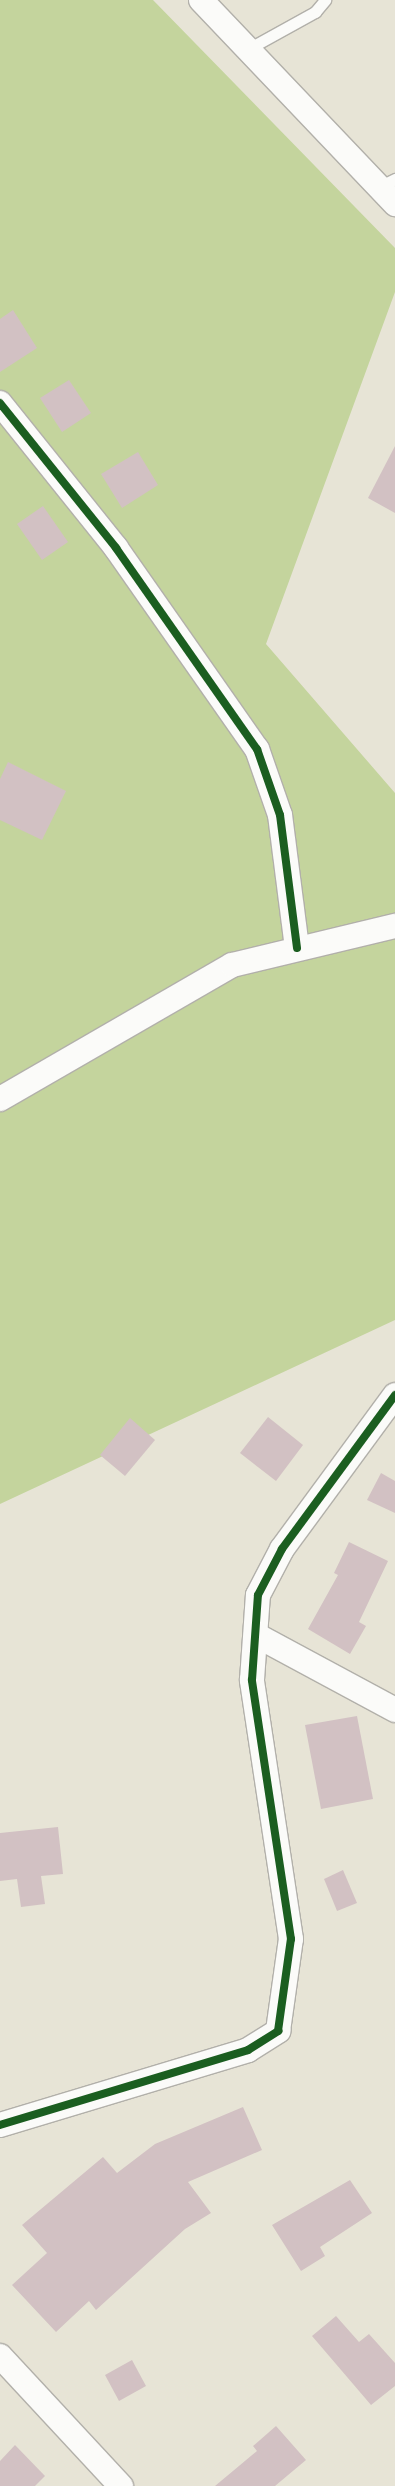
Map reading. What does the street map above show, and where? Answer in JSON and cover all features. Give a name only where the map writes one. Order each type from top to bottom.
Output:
[{"type":"street","points":[[201,0],[248,49],[387,183],[395,204]]},
{"type":"street","points":[[0,403],[116,548],[257,749],[280,816],[297,948]]},
{"type":"street","points":[[0,1099],[232,965],[395,926]]},
{"type":"street","points":[[0,2125],[248,2050],[278,2031],[291,1939],[252,1680],[258,1596],[282,1549],[395,1395]]},
{"type":"street","points":[[256,1635],[395,1710]]},
{"type":"street","points":[[0,2356],[121,2486]]},
{"type":"lane","points":[[248,49],[316,12],[325,0]]},
{"type":"green space","points":[[0,0],[153,0],[395,248],[395,292],[266,644],[395,793],[395,1320],[0,1504]]},
{"type":"building","points":[[13,310],[37,348],[0,372],[0,319]]},
{"type":"building","points":[[69,380],[91,413],[62,432],[40,398]]},
{"type":"building","points":[[395,446],[395,513],[368,498]]},
{"type":"building","points":[[138,452],[158,485],[122,508],[101,474]]},
{"type":"building","points":[[43,506],[68,542],[42,560],[17,524]]},
{"type":"building","points":[[8,762],[66,791],[42,840],[0,820],[0,779]]},
{"type":"building","points":[[268,1417],[303,1445],[276,1481],[240,1453]]},
{"type":"building","points":[[130,1418],[155,1440],[125,1476],[100,1455]]},
{"type":"building","points":[[381,1473],[395,1481],[395,1513],[367,1500]]},
{"type":"building","points":[[349,1542],[388,1561],[359,1622],[366,1626],[350,1654],[308,1629],[338,1575],[334,1573]]},
{"type":"building","points":[[357,1716],[373,1799],[321,1809],[305,1725]]},
{"type":"building","points":[[58,1827],[63,1874],[41,1876],[45,1904],[21,1907],[17,1879],[0,1881],[0,1833]]},
{"type":"building","points":[[343,1870],[357,1903],[337,1911],[324,1879]]},
{"type":"building","points":[[243,2107],[262,2150],[188,2182],[211,2213],[185,2229],[96,2310],[89,2301],[56,2332],[12,2285],[47,2253],[22,2225],[103,2157],[117,2173],[155,2144]]},
{"type":"building","points":[[350,2180],[372,2213],[320,2247],[325,2256],[301,2271],[272,2225]]},
{"type":"building","points":[[336,2316],[359,2342],[369,2334],[395,2363],[395,2386],[371,2405],[312,2336]]},
{"type":"building","points":[[132,2360],[146,2386],[119,2401],[105,2375]]},
{"type":"building","points":[[276,2426],[306,2460],[275,2486],[215,2486],[257,2451],[253,2446]]},
{"type":"building","points":[[15,2445],[45,2476],[35,2486],[0,2486],[0,2461]]},
{"type":"cycle path","points":[[0,403],[116,548],[257,749],[280,815],[297,948]]},
{"type":"cycle path","points":[[0,2125],[248,2050],[278,2031],[291,1939],[252,1680],[258,1595],[282,1549],[395,1395]]}]
